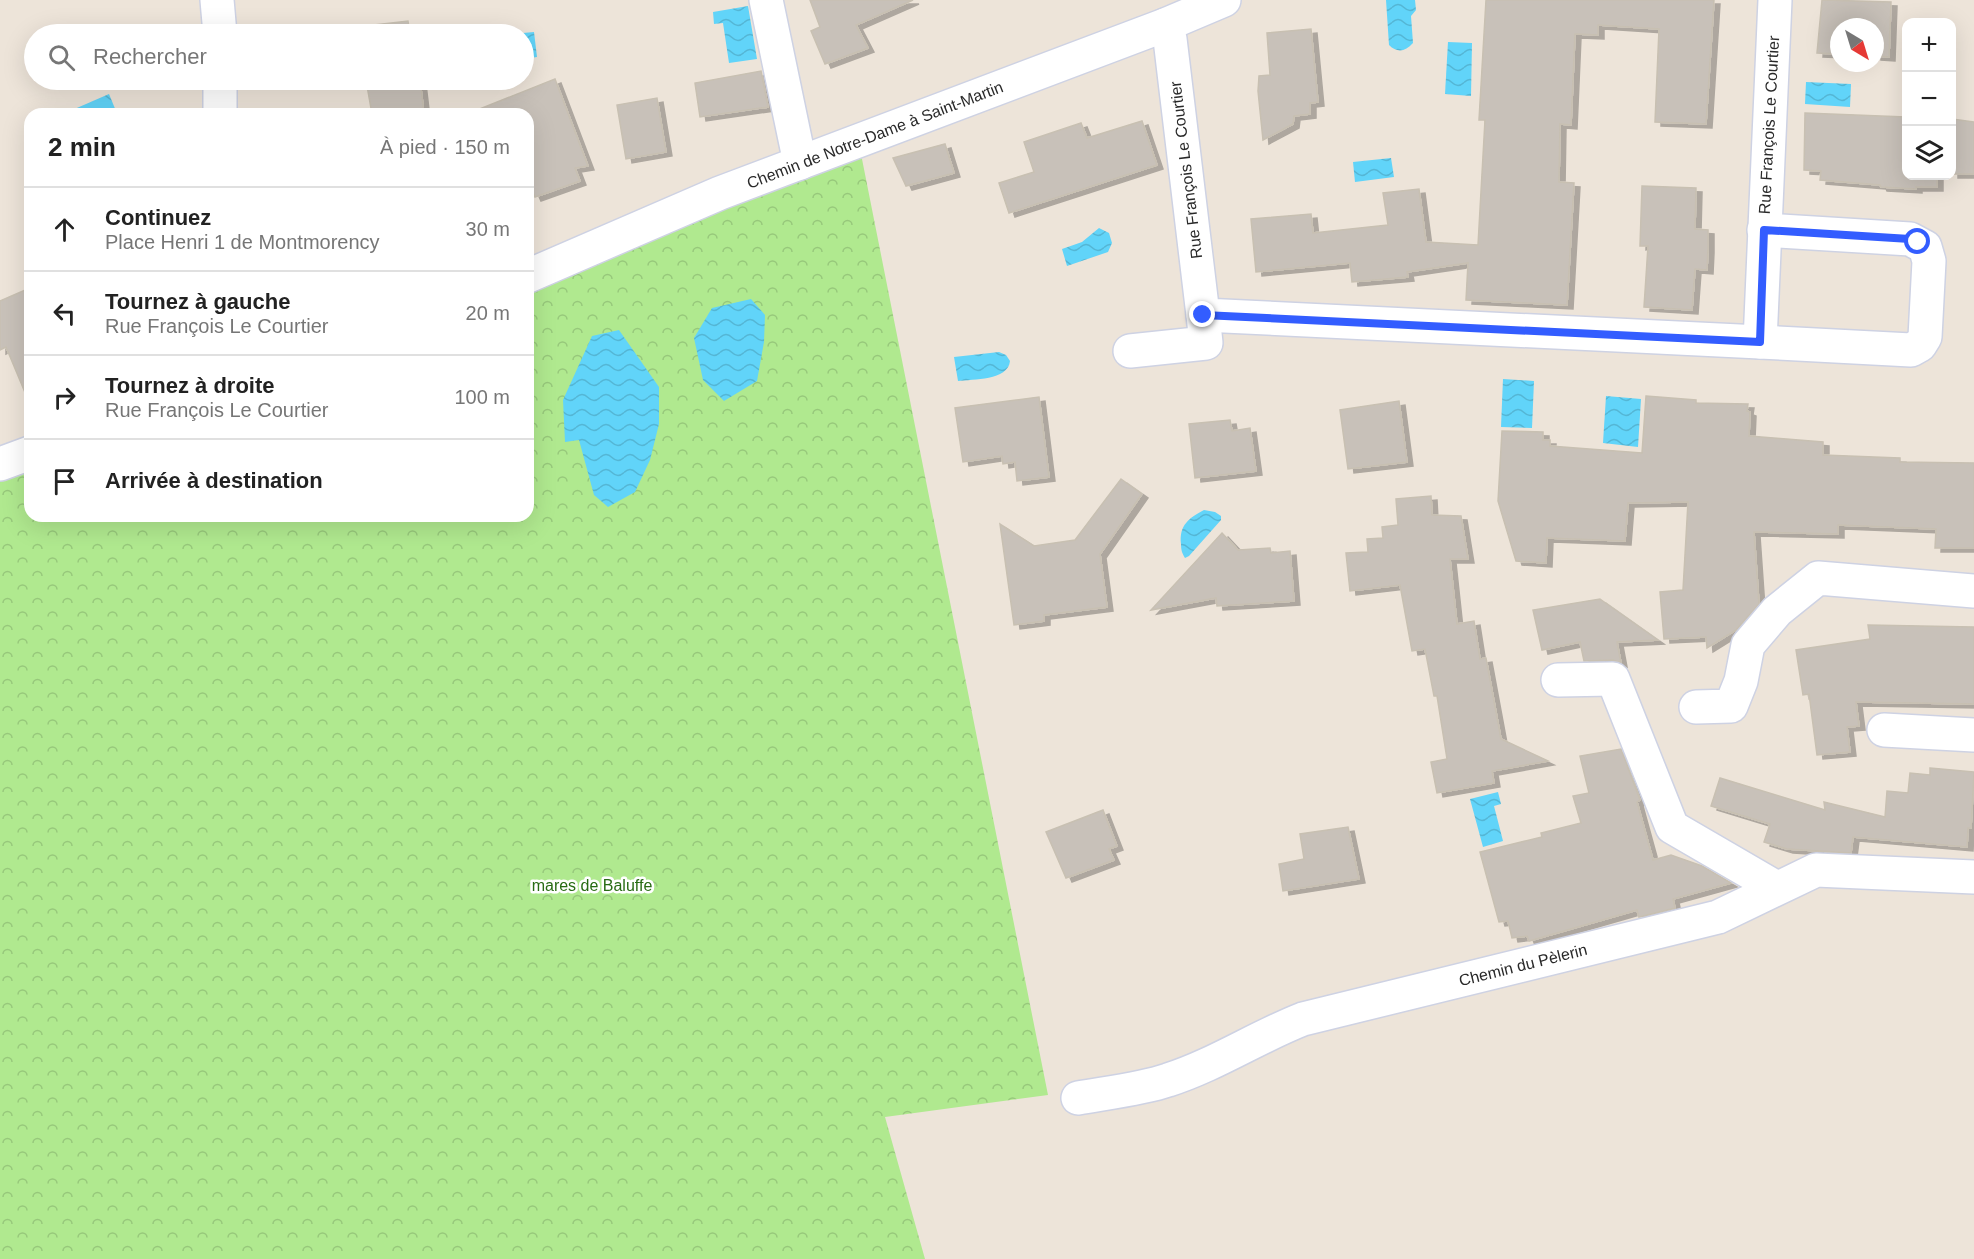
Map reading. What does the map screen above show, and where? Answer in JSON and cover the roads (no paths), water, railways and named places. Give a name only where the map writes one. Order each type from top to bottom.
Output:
[{"type":"street","points":[[217,0],[219,24]]},
{"type":"street","points":[[766,0],[800,163]]},
{"type":"street","name":"Chemin de Notre-Dame à Saint-Martin","points":[[534,273],[720,193],[1165,25],[1224,0]]},
{"type":"street","name":"Rue François Le Courtier","points":[[1760,342],[1775,0]]},
{"type":"street","name":"Rue François Le Courtier","points":[[1130,351],[1206,342],[1170,39],[1165,25]]},
{"type":"street","points":[[220,90],[220,108]]},
{"type":"street","points":[[1203,315],[1911,350],[1916,348],[1925,337],[1929,261],[1925,247],[1910,239],[1764,230]]},
{"type":"street","points":[[0,464],[24,455]]},
{"type":"street","points":[[1696,707],[1731,706],[1741,681],[1748,645],[1777,611],[1818,578],[1974,591]]},
{"type":"street","points":[[1557,680],[1613,679],[1672,827],[1777,888]]},
{"type":"street","points":[[1884,730],[1974,735]]},
{"type":"street","name":"Chemin du Pèlerin","points":[[1078,1098],[1168,1081],[1240,1049],[1270,1032],[1303,1019],[1718,917],[1816,870],[1974,877]]},
{"type":"water","points":[[1386,0],[1415,0],[1416,10],[1411,16],[1413,43],[1404,50],[1395,49],[1389,45]]},
{"type":"water","points":[[748,6],[757,59],[729,63],[723,23],[714,24],[713,12]]},
{"type":"water","points":[[534,32],[537,57],[534,57]]},
{"type":"water","points":[[1448,42],[1472,43],[1471,96],[1445,94]]},
{"type":"water","points":[[1806,82],[1851,84],[1850,107],[1805,104]]},
{"type":"water","points":[[109,94],[115,108],[77,108]]},
{"type":"water","points":[[1391,158],[1394,177],[1355,182],[1353,162]]},
{"type":"water","points":[[1099,228],[1109,233],[1112,243],[1108,252],[1067,266],[1062,249],[1082,242]]},
{"type":"water","points":[[751,299],[765,315],[764,342],[757,381],[724,401],[703,380],[694,338],[712,308]]},
{"type":"water","points":[[619,330],[659,387],[659,424],[650,460],[635,492],[608,507],[594,495],[579,440],[565,442],[563,400],[592,336]]},
{"type":"water","points":[[999,352],[1006,355],[1010,361],[1008,368],[1003,372],[989,378],[958,381],[954,357]]},
{"type":"water","points":[[1503,379],[1534,381],[1532,428],[1501,427]]},
{"type":"water","points":[[1606,396],[1641,399],[1638,447],[1603,443]]},
{"type":"water","points":[[1204,510],[1215,512],[1221,516],[1221,520],[1185,558],[1181,546],[1183,527],[1190,519]]},
{"type":"water","points":[[1498,792],[1501,804],[1494,806],[1503,841],[1483,847],[1470,799]]},
{"type":"park label","name":"mares de Baluffe","points":[[592,885]]}]
